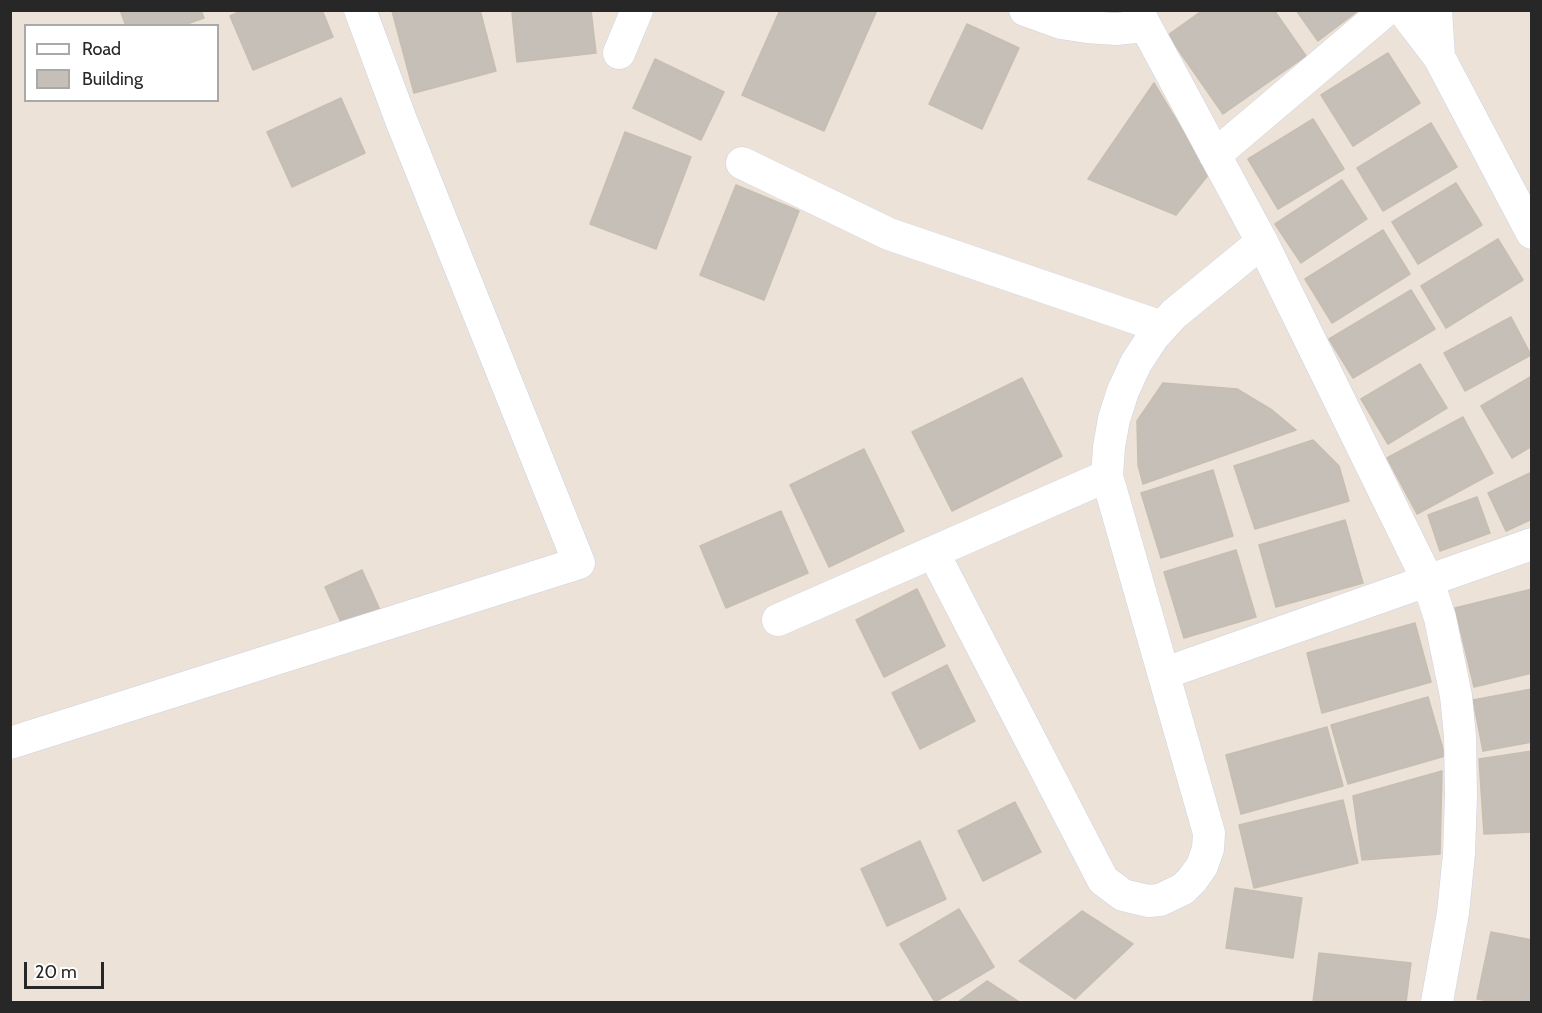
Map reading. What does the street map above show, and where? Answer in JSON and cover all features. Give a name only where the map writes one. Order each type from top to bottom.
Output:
[{"type":"street","points":[[10,743],[579,563],[405,131],[360,10]]},
{"type":"street","points":[[619,53],[637,10]]},
{"type":"street","points":[[1025,10],[1061,23],[1087,27],[1116,28],[1141,18],[1262,242],[1428,581],[1440,618],[1456,696],[1461,765],[1459,854],[1453,913],[1437,1002]]},
{"type":"street","points":[[1215,155],[1386,10]]},
{"type":"street","points":[[1403,10],[1439,57],[1532,233]]},
{"type":"street","points":[[1436,10],[1439,57]]},
{"type":"street","points":[[742,163],[889,234],[1162,327]]},
{"type":"street","points":[[933,552],[1103,880],[1123,895],[1148,901],[1172,896],[1192,880],[1202,866],[1208,849],[1209,832],[1107,476],[1112,428],[1123,391],[1136,363],[1162,327],[1174,314],[1262,242]]},
{"type":"street","points":[[778,620],[1107,476]]},
{"type":"street","points":[[1165,673],[1532,544]]},
{"type":"building","points":[[120,10],[201,10],[204,18],[187,24],[125,24]]},
{"type":"building","points":[[243,10],[322,10],[333,37],[253,70],[230,16]]},
{"type":"building","points":[[480,10],[496,71],[414,93],[392,11]]},
{"type":"building","points":[[539,10],[591,10],[596,53],[517,62],[512,13]]},
{"type":"building","points":[[780,10],[877,10],[824,131],[742,95]]},
{"type":"building","points":[[1203,10],[1274,10],[1306,56],[1223,114],[1168,35]]},
{"type":"building","points":[[1296,10],[1359,10],[1318,41]]},
{"type":"building","points":[[967,24],[1019,48],[982,129],[929,104]]},
{"type":"building","points":[[1388,53],[1420,103],[1353,146],[1321,95]]},
{"type":"building","points":[[655,59],[724,92],[701,140],[633,108]]},
{"type":"building","points":[[1154,83],[1209,174],[1176,215],[1088,179]]},
{"type":"building","points":[[341,98],[365,153],[292,187],[267,132]]},
{"type":"building","points":[[1313,119],[1344,169],[1278,209],[1248,159]]},
{"type":"building","points":[[1431,123],[1457,167],[1383,211],[1357,168]]},
{"type":"building","points":[[625,132],[691,157],[656,249],[590,224]]},
{"type":"building","points":[[1342,180],[1367,219],[1301,263],[1275,224]]},
{"type":"building","points":[[1456,183],[1482,225],[1418,264],[1392,222]]},
{"type":"building","points":[[736,185],[799,211],[764,300],[700,275]]},
{"type":"building","points":[[1383,230],[1410,274],[1332,323],[1305,279]]},
{"type":"building","points":[[1498,239],[1523,280],[1446,328],[1421,286]]},
{"type":"building","points":[[1411,290],[1435,329],[1353,378],[1329,339]]},
{"type":"building","points":[[1511,317],[1531,355],[1465,391],[1444,353]]},
{"type":"building","points":[[1420,364],[1447,408],[1388,444],[1361,399]]},
{"type":"building","points":[[1532,376],[1532,446],[1512,458],[1481,406]]},
{"type":"building","points":[[1022,378],[1062,456],[952,511],[912,432]]},
{"type":"building","points":[[1163,383],[1237,389],[1272,410],[1296,430],[1143,484],[1138,465],[1137,421]]},
{"type":"building","points":[[1463,417],[1493,473],[1417,514],[1387,458]]},
{"type":"building","points":[[1313,440],[1339,466],[1349,501],[1255,529],[1234,466]]},
{"type":"building","points":[[864,449],[904,531],[829,567],[790,485]]},
{"type":"building","points":[[1213,470],[1233,536],[1161,558],[1141,493]]},
{"type":"building","points":[[1532,472],[1532,519],[1506,531],[1488,493]]},
{"type":"building","points":[[1477,497],[1490,533],[1440,551],[1428,515]]},
{"type":"building","points":[[781,511],[808,573],[726,608],[700,546]]},
{"type":"building","points":[[1345,520],[1363,583],[1276,607],[1259,545]]},
{"type":"building","points":[[1236,550],[1256,617],[1184,638],[1164,572]]},
{"type":"building","points":[[362,570],[380,610],[343,627],[325,587]]},
{"type":"building","points":[[917,589],[945,646],[884,677],[856,620]]},
{"type":"building","points":[[1532,589],[1532,673],[1474,687],[1455,608]]},
{"type":"building","points":[[1415,623],[1431,682],[1322,713],[1307,653]]},
{"type":"building","points":[[947,665],[975,721],[920,749],[892,693]]},
{"type":"building","points":[[1532,689],[1532,742],[1483,751],[1473,700]]},
{"type":"building","points":[[1428,697],[1445,756],[1348,784],[1331,725]]},
{"type":"building","points":[[1327,727],[1343,786],[1241,814],[1226,755]]},
{"type":"building","points":[[1532,751],[1532,832],[1484,834],[1479,759]]},
{"type":"building","points":[[1442,771],[1440,854],[1362,860],[1353,796]]},
{"type":"building","points":[[1343,800],[1358,863],[1254,888],[1239,825]]},
{"type":"building","points":[[1015,802],[1041,852],[983,881],[958,831]]},
{"type":"building","points":[[920,841],[946,899],[887,926],[861,869]]},
{"type":"building","points":[[1235,888],[1302,898],[1293,958],[1226,948]]},
{"type":"building","points":[[959,909],[994,967],[935,1002],[900,944]]},
{"type":"building","points":[[1082,911],[1133,944],[1075,999],[1019,961]]},
{"type":"building","points":[[1491,932],[1532,940],[1532,1002],[1496,1002],[1477,999]]},
{"type":"building","points":[[1319,953],[1411,963],[1406,1002],[1313,1002]]},
{"type":"building","points":[[987,981],[1019,1002],[958,1002]]}]
